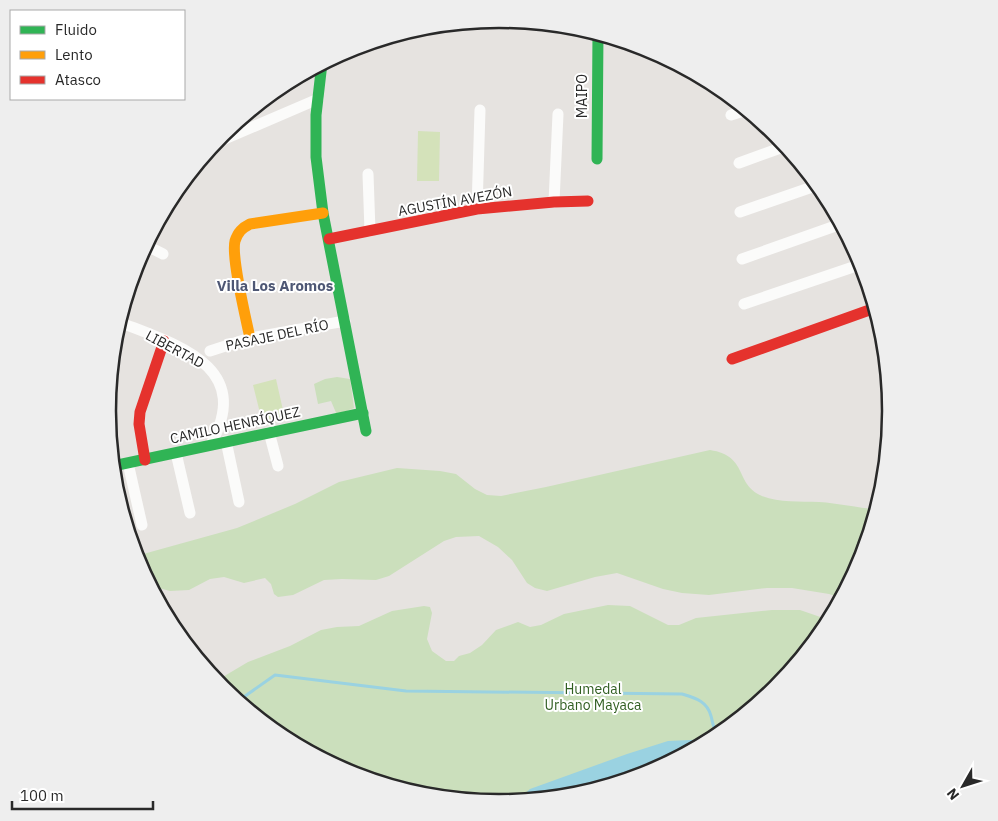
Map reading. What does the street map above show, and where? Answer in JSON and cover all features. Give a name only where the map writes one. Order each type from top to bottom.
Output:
[{"type":"street","name":"MAIPO","points":[[597,159],[598,41]]},
{"type":"street","points":[[321,72],[316,157],[323,213],[366,431]]},
{"type":"street","points":[[233,136],[318,99]]},
{"type":"street","points":[[477,210],[480,110]]},
{"type":"street","points":[[731,115],[739,113]]},
{"type":"street","points":[[554,202],[558,114]]},
{"type":"street","points":[[740,163],[778,149]]},
{"type":"street","points":[[368,174],[370,231]]},
{"type":"street","points":[[740,212],[810,188]]},
{"type":"street","name":"AGUSTÍN AVEZÓN","points":[[329,239],[477,210],[554,202],[588,201]]},
{"type":"street","points":[[250,338],[235,256],[237,234],[241,229],[250,224],[323,213]]},
{"type":"street","points":[[742,259],[835,226]]},
{"type":"street","points":[[152,248],[163,254]]},
{"type":"street","points":[[744,304],[854,267]]},
{"type":"street","points":[[732,359],[869,310]]},
{"type":"street","name":"PASAJE DEL RÍO","points":[[210,351],[250,338],[345,321]]},
{"type":"street","name":"LIBERTAD","points":[[126,325],[164,341],[207,364],[219,381],[224,402],[222,420],[211,444]]},
{"type":"street","points":[[146,460],[139,424],[140,412],[164,341]]},
{"type":"street","name":"CAMILO HENRÍQUEZ","points":[[120,465],[211,444],[363,414]]},
{"type":"street","points":[[269,432],[278,466]]},
{"type":"street","points":[[226,441],[239,502]]},
{"type":"street","points":[[176,453],[190,513]]},
{"type":"street","points":[[128,463],[142,525]]},
{"type":"green space","points":[[418,131],[440,132],[439,181],[417,181]]},
{"type":"green space","points":[[337,377],[350,379],[354,408],[337,415],[331,401],[318,404],[314,384],[325,379]]},
{"type":"green space","points":[[276,379],[285,419],[263,425],[253,385]]},
{"type":"green space","points":[[710,450],[731,458],[748,485],[753,491],[762,496],[783,501],[826,503],[869,509],[853,557],[834,596],[792,588],[767,588],[709,595],[682,593],[663,589],[617,573],[595,577],[547,591],[535,588],[527,583],[512,560],[498,547],[479,536],[456,537],[444,541],[389,576],[376,580],[324,580],[293,595],[278,597],[274,594],[271,584],[265,578],[244,583],[224,577],[210,579],[189,590],[170,591],[159,588],[144,554],[237,528],[295,504],[339,482],[397,468],[456,474],[475,489],[487,495],[501,496]]},
{"type":"green space","name":"Humedal Urbano Mayaca","points":[[608,605],[630,606],[668,625],[679,625],[696,618],[772,610],[800,610],[821,617],[803,644],[770,681],[752,698],[712,729],[668,754],[622,773],[574,786],[524,793],[474,793],[424,786],[376,773],[352,764],[307,742],[286,729],[246,698],[224,676],[248,662],[290,646],[321,630],[359,626],[392,611],[424,606],[430,607],[432,613],[427,639],[432,651],[446,661],[454,661],[459,656],[470,653],[482,645],[496,630],[518,622],[530,627],[541,625],[564,614]]},
{"type":"water","points":[[694,740],[668,754],[622,773],[574,786],[526,793],[530,789],[668,741]]},
{"type":"waterway","points":[[244,696],[275,675],[406,691],[682,694],[696,699],[707,707],[714,728]]},
{"type":"traffic: fast","points":[[597,159],[598,41]]},
{"type":"traffic: fast","points":[[321,72],[316,115],[316,157],[323,213],[366,431]]},
{"type":"traffic: fast","points":[[120,465],[363,413]]},
{"type":"traffic: slow","points":[[250,338],[235,260],[234,249],[237,235],[250,224],[323,213]]},
{"type":"traffic: jam","points":[[329,239],[477,209],[588,201]]},
{"type":"traffic: jam","points":[[732,359],[869,310]]},
{"type":"traffic: jam","points":[[145,460],[139,424],[140,412],[164,341]]},
{"type":"district","name":"Villa Los Aromos","points":[[275,285]]}]
